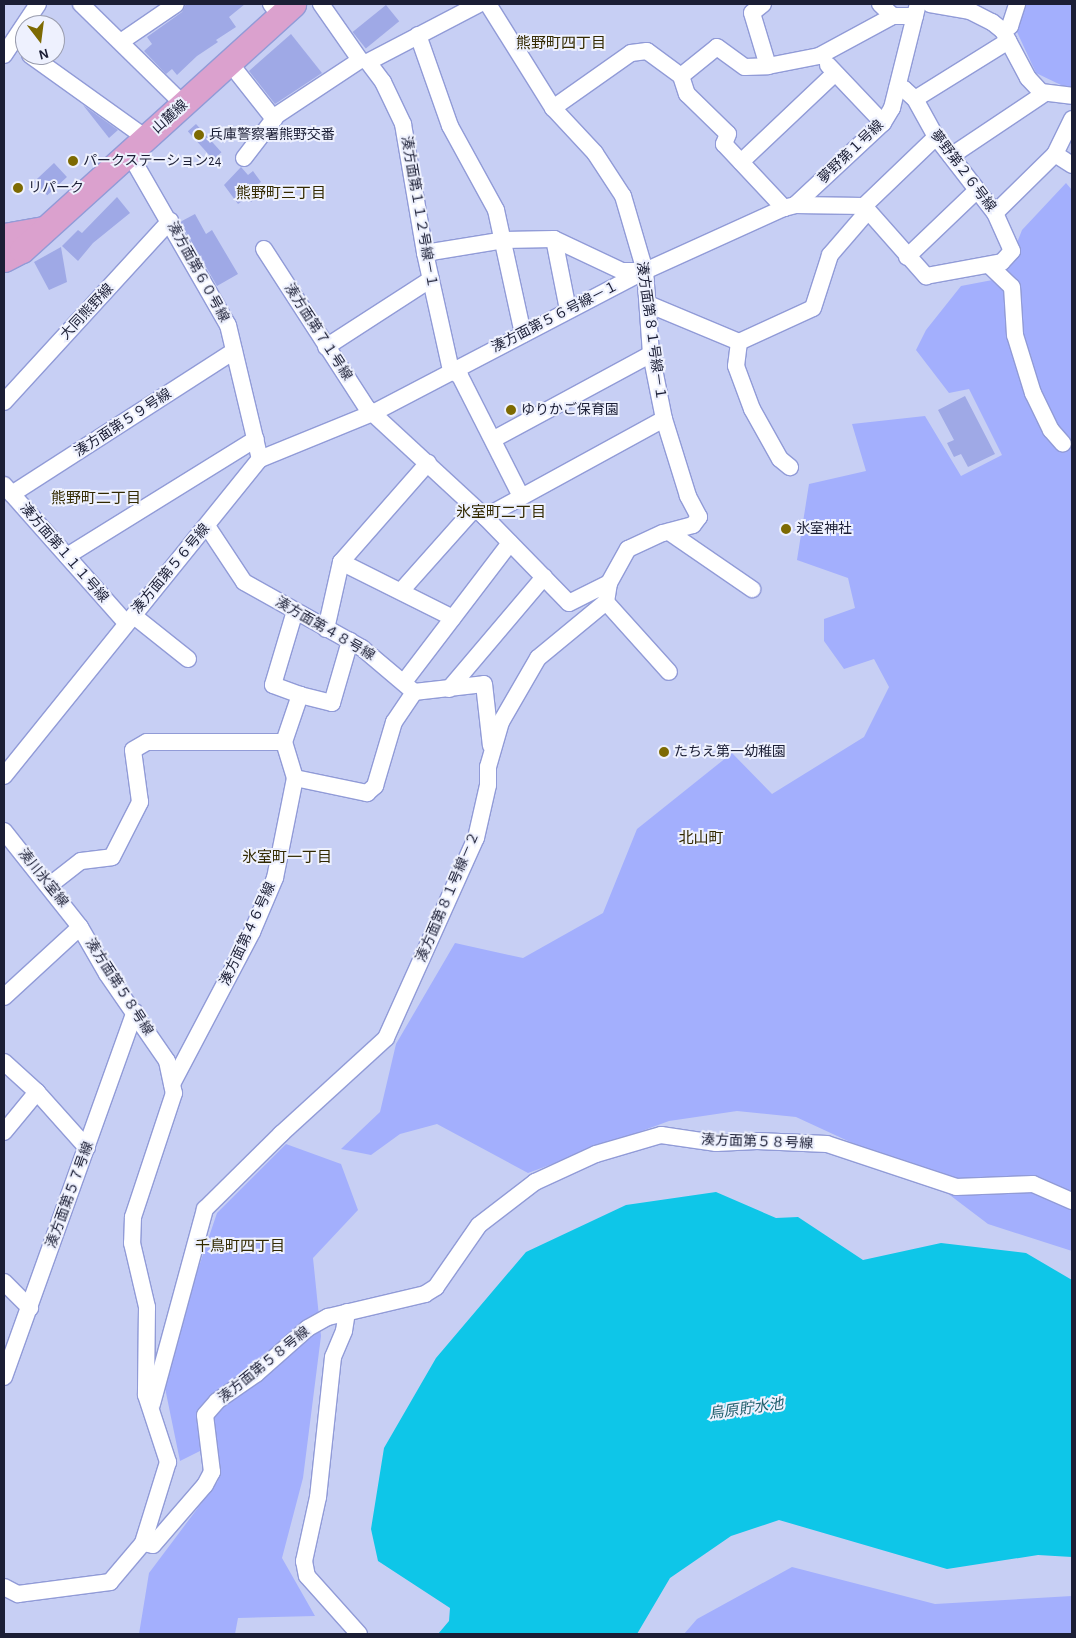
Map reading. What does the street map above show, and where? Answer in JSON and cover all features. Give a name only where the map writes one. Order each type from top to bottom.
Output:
[{"type":"main road","name":"山麓線","points":[[4,259],[22,250],[138,146],[230,62],[281,8]]},
{"type":"main road","points":[[4,236],[46,229]]},
{"type":"street","points":[[11,46],[38,4]]},
{"type":"street","points":[[122,41],[176,4]]},
{"type":"street","name":"湊方面第１１２号線－１","points":[[321,4],[364,61],[383,82],[403,124],[425,253],[451,370]]},
{"type":"street","points":[[244,158],[274,119],[310,91],[364,61],[488,4]]},
{"type":"street","name":"湊方面第８１号線－１","points":[[488,4],[553,108],[595,153],[623,196],[645,271],[651,354],[664,419],[688,496],[699,518],[693,525],[669,532]]},
{"type":"street","points":[[763,4],[752,13],[768,66]]},
{"type":"street","points":[[880,4],[893,16]]},
{"type":"street","points":[[930,4],[970,11],[1005,36],[1028,78],[1045,93],[1072,96]]},
{"type":"street","points":[[897,88],[904,89],[915,99],[1005,36],[1017,4]]},
{"type":"street","points":[[85,5],[183,104]]},
{"type":"street","points":[[681,76],[717,47],[745,68],[768,66],[819,56],[893,16],[917,10]]},
{"type":"street","name":"夢野第１号線","points":[[789,206],[883,123],[892,108],[917,10]]},
{"type":"street","points":[[418,35],[450,126],[496,210],[523,334]]},
{"type":"street","points":[[553,108],[631,53],[647,51],[681,76],[687,94],[728,134],[724,144],[740,162],[789,206],[866,209],[926,276],[996,264],[1012,287],[1015,336],[1033,393],[1051,430],[1063,444]]},
{"type":"street","points":[[819,56],[883,123]]},
{"type":"street","points":[[230,62],[274,119]]},
{"type":"street","points":[[42,65],[138,146]]},
{"type":"street","points":[[740,162],[835,73]]},
{"type":"street","points":[[951,156],[1045,93]]},
{"type":"street","name":"夢野第２６号線","points":[[915,99],[936,138],[995,213],[1012,251],[996,264]]},
{"type":"street","points":[[995,213],[1055,154],[1072,119]]},
{"type":"street","points":[[648,304],[739,342],[813,308],[830,254],[866,209],[936,138]]},
{"type":"street","name":"湊方面第６０号線","points":[[138,146],[170,221],[228,325],[260,459]]},
{"type":"street","points":[[1055,154],[1072,165]]},
{"type":"street","points":[[907,257],[977,190]]},
{"type":"street","name":"湊方面第５６号線－１","points":[[375,412],[451,370],[645,271],[789,206]]},
{"type":"street","name":"大同熊野線","points":[[4,402],[170,221]]},
{"type":"street","points":[[554,239],[568,310]]},
{"type":"street","points":[[425,253],[504,240],[554,239],[622,271],[645,271]]},
{"type":"street","name":"湊方面第７１号線","points":[[264,249],[367,408],[375,412],[480,512],[569,603],[609,583]]},
{"type":"street","points":[[326,347],[431,280]]},
{"type":"street","points":[[739,342],[736,366],[752,410],[780,459],[790,467]]},
{"type":"street","name":"湊方面第５９号線","points":[[8,490],[234,351]]},
{"type":"street","points":[[494,439],[651,354]]},
{"type":"street","points":[[451,370],[460,376],[494,439],[521,496]]},
{"type":"street","name":"湊方面第５６号線","points":[[4,776],[260,459],[375,412]]},
{"type":"street","points":[[401,592],[480,512],[521,496],[664,419]]},
{"type":"street","points":[[67,556],[256,439]]},
{"type":"street","points":[[326,628],[341,562],[428,463]]},
{"type":"street","name":"湊方面第１１１号線","points":[[8,490],[67,556],[129,619],[188,658]]},
{"type":"street","name":"湊方面第４８号線","points":[[207,526],[244,582],[350,641],[409,687]]},
{"type":"street","points":[[669,672],[606,602],[609,583],[628,549],[669,532],[752,589]]},
{"type":"street","points":[[294,778],[367,793],[375,786],[394,722],[409,687],[453,618],[510,543]]},
{"type":"street","points":[[341,562],[453,618]]},
{"type":"street","points":[[448,689],[544,577]]},
{"type":"street","name":"湊方面第８１号線－２","points":[[151,1409],[205,1209],[281,1134],[386,1038],[476,838],[492,753],[501,722],[538,658],[606,602]]},
{"type":"street","points":[[294,611],[273,685],[300,695],[332,703],[350,641]]},
{"type":"street","points":[[409,687],[448,689],[484,684],[492,753]]},
{"type":"street","points":[[50,885],[82,861],[112,857],[140,802],[133,750],[147,742],[284,742],[300,695]]},
{"type":"street","name":"湊方面第４６号線","points":[[172,1084],[252,932],[275,878],[294,778],[284,742]]},
{"type":"street","name":"湊川氷室線","points":[[4,831],[50,885],[80,927]]},
{"type":"street","points":[[4,997],[80,927]]},
{"type":"street","name":"湊方面第５８号線","points":[[80,927],[107,974],[167,1061],[174,1093],[133,1217],[132,1243],[147,1307],[146,1395],[168,1462],[143,1543],[153,1545],[205,1485],[212,1472],[205,1415],[217,1401],[256,1374],[308,1328],[328,1317],[425,1294],[436,1286],[479,1225],[535,1182],[596,1154],[661,1135],[716,1143],[757,1141],[828,1144],[956,1187],[1033,1184],[1072,1201]]},
{"type":"street","name":"湊方面第５７号線","points":[[4,1377],[135,1012]]},
{"type":"street","points":[[4,1062],[36,1092],[87,1148]]},
{"type":"street","points":[[4,1132],[36,1092]]},
{"type":"street","points":[[4,1282],[30,1308]]},
{"type":"street","points":[[347,1312],[344,1331],[333,1357],[318,1496],[304,1561],[307,1576],[359,1634]]},
{"type":"street","points":[[4,1587],[18,1594],[110,1582],[143,1543]]},
{"type":"shaded area","points":[[1025,4],[1072,4],[1072,86],[1063,86],[1036,73],[1017,32]]},
{"type":"shaded area","points":[[1066,183],[1072,190],[1072,1251],[988,1224],[926,1177],[796,1117],[737,1111],[669,1121],[528,1173],[437,1124],[400,1134],[371,1155],[341,1149],[380,1112],[396,1044],[455,943],[523,958],[603,913],[637,829],[732,753],[772,794],[864,737],[889,687],[874,659],[844,669],[824,641],[824,619],[855,608],[848,578],[797,560],[809,484],[866,471],[852,424],[925,416],[961,476],[1002,455],[969,389],[949,393],[916,350],[926,330],[961,286],[1003,278],[1022,230]]},
{"type":"shaded area","points":[[286,1144],[341,1164],[358,1210],[313,1258],[321,1336],[303,1478],[282,1558],[315,1616],[238,1618],[235,1634],[139,1634],[149,1573],[218,1481],[218,1442],[180,1461],[165,1388],[197,1272],[217,1213]]},
{"type":"shaded area","points":[[792,1567],[935,1604],[1072,1596],[1072,1634],[684,1634],[697,1619]]},
{"type":"water","name":"烏原貯水池","points":[[716,1192],[776,1218],[798,1217],[863,1260],[941,1243],[1026,1253],[1072,1280],[1072,1557],[1038,1555],[947,1569],[779,1520],[731,1536],[670,1578],[637,1634],[438,1634],[449,1621],[450,1608],[378,1561],[371,1529],[384,1448],[436,1358],[526,1252],[626,1205]]},
{"type":"building","points":[[186,4],[245,4],[229,17],[236,27],[216,40],[218,42],[197,56],[177,75],[172,69],[166,74],[144,51],[152,44],[147,37],[182,12]]},
{"type":"building","points":[[386,5],[399,21],[366,48],[353,32]]},
{"type":"building","points":[[291,34],[322,73],[275,104],[249,71]]},
{"type":"building","points":[[83,105],[118,130],[109,138]]},
{"type":"building","points":[[196,124],[221,152],[213,160],[188,131]]},
{"type":"building","points":[[54,163],[67,177],[47,195],[34,181]]},
{"type":"building","points":[[241,167],[248,175],[253,171],[261,182],[255,186],[261,194],[251,202],[248,197],[238,204],[224,185]]},
{"type":"building","points":[[117,197],[130,213],[93,243],[78,261],[62,246],[78,230],[82,233]]},
{"type":"building","points":[[195,214],[206,234],[212,230],[238,274],[217,286],[180,222]]},
{"type":"building","points":[[61,247],[67,282],[49,290],[34,262]]},
{"type":"building","points":[[965,396],[995,454],[968,467],[961,454],[954,457],[947,443],[954,440],[938,410]]},
{"type":"place","name":"兵庫警察署熊野交番","points":[[199,135]]},
{"type":"place","name":"パークステーション24","points":[[73,161]]},
{"type":"place","name":"リパーク","points":[[18,188]]},
{"type":"place","name":"ゆりかご保育園","points":[[511,410]]},
{"type":"place","name":"氷室神社","points":[[786,529]]},
{"type":"place","name":"たちえ第一幼稚園","points":[[664,752]]},
{"type":"district","name":"熊野町四丁目","points":[[561,44]]},
{"type":"district","name":"熊野町三丁目","points":[[281,194]]},
{"type":"district","name":"熊野町二丁目","points":[[96,499]]},
{"type":"district","name":"氷室町二丁目","points":[[501,513]]},
{"type":"district","name":"北山町","points":[[701,839]]},
{"type":"district","name":"氷室町一丁目","points":[[287,858]]},
{"type":"district","name":"千鳥町四丁目","points":[[240,1247]]}]
